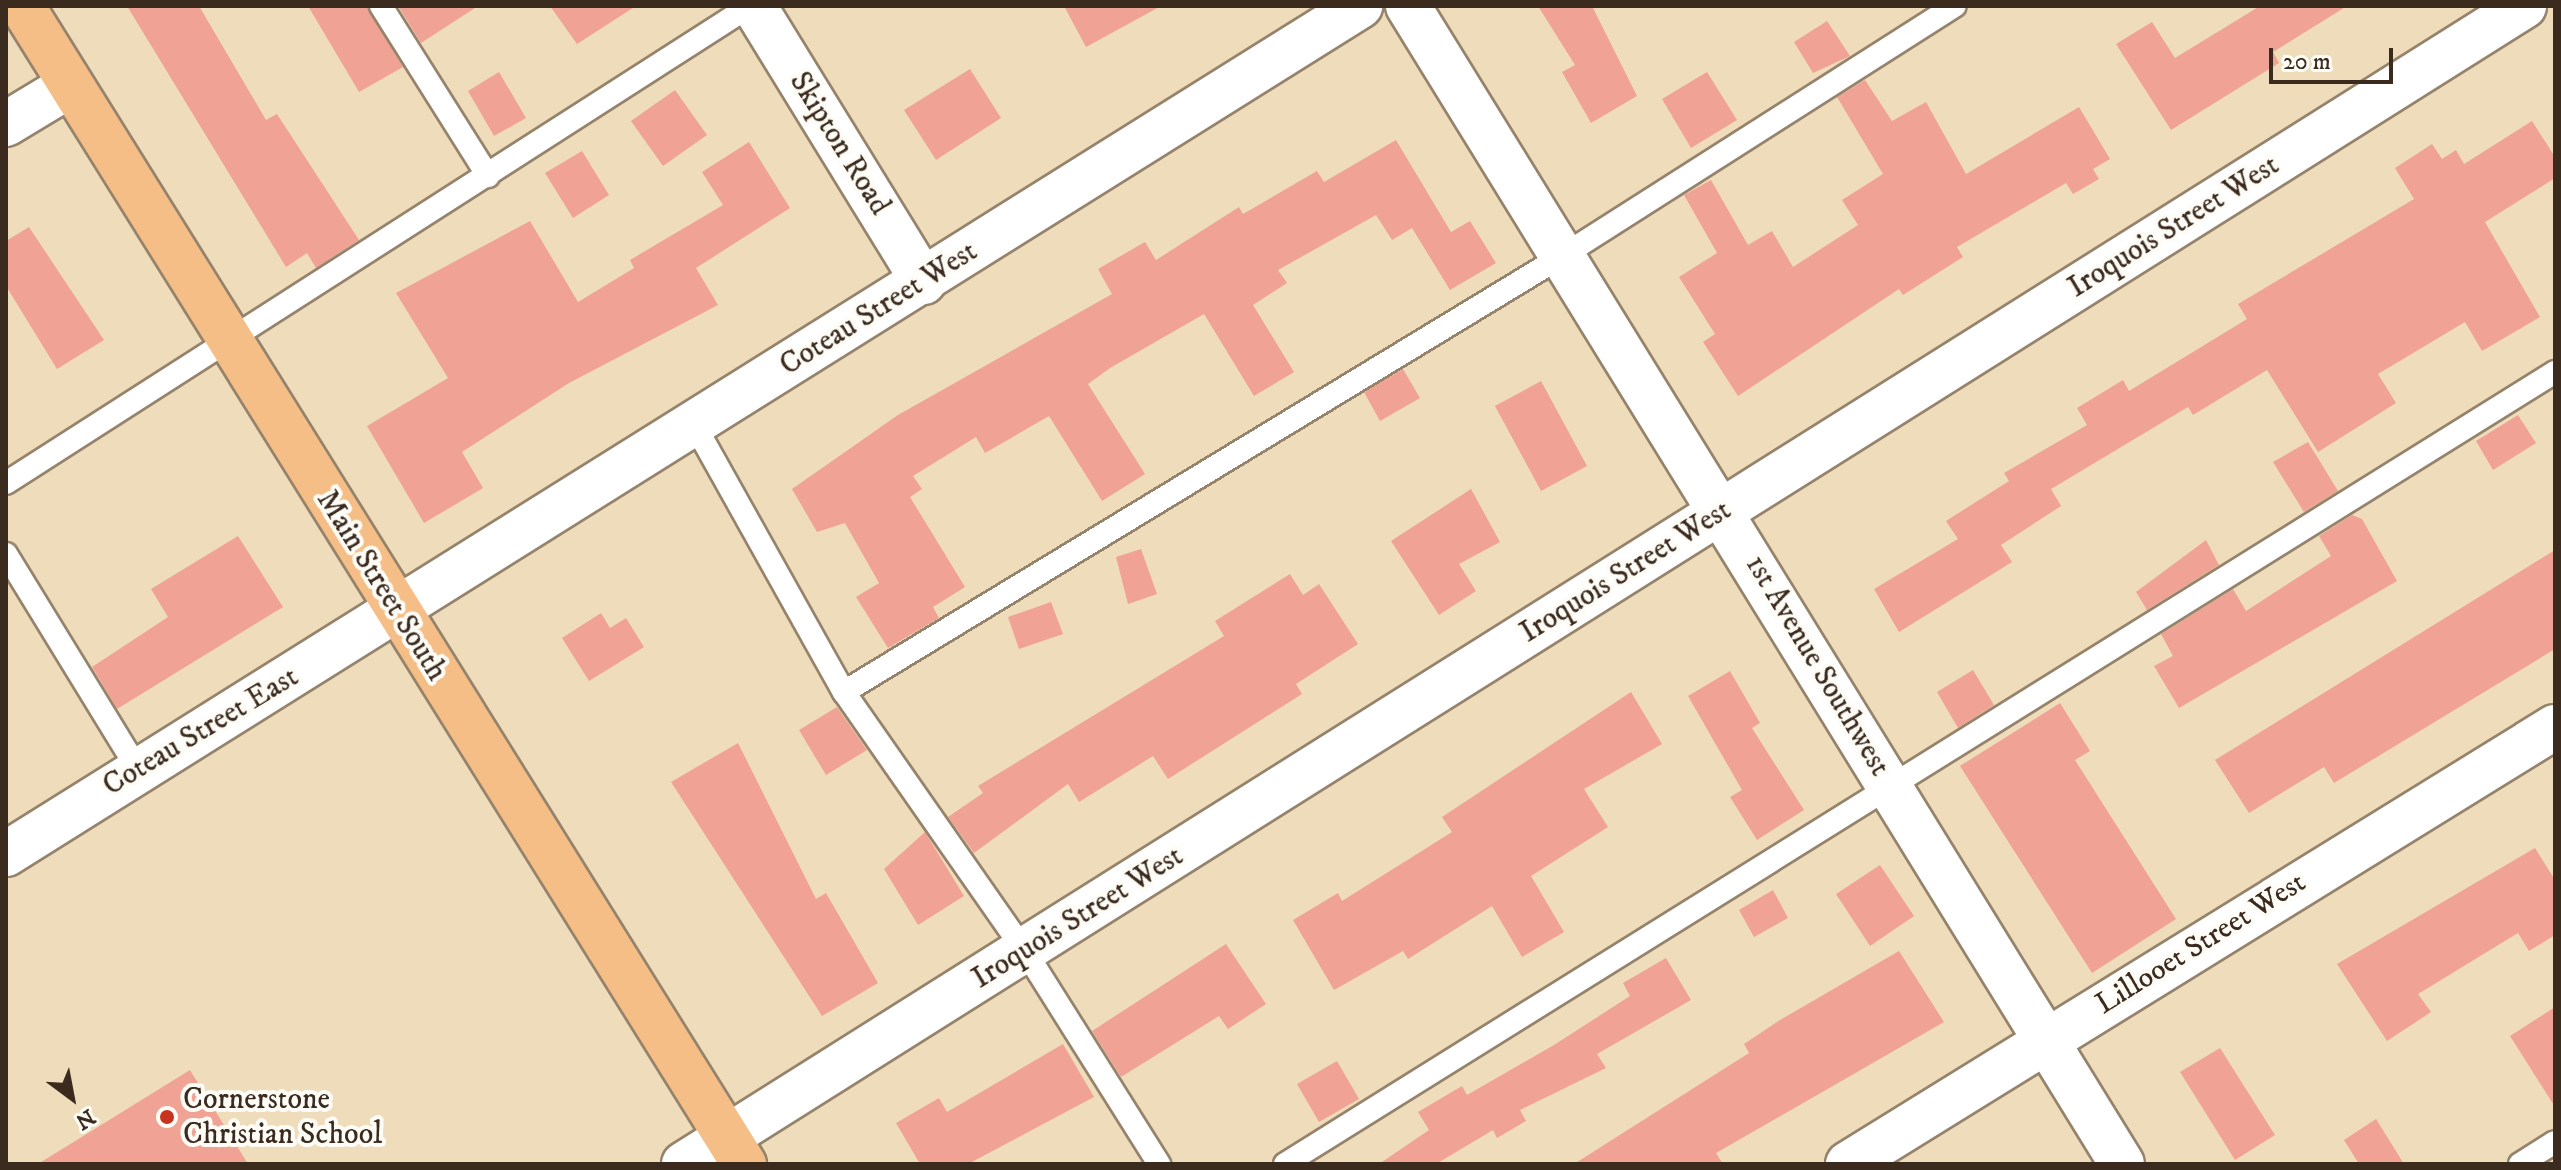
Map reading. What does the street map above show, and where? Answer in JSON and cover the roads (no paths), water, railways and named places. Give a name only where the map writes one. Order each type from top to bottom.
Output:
[{"type":"main road","name":"Main Street South","points":[[22,6],[228,342],[736,1151]]},
{"type":"street","name":"Skipton Road","points":[[752,6],[924,282]]},
{"type":"street","name":"Coteau Street West","points":[[398,614],[694,424],[1360,6]]},
{"type":"street","name":"1st Avenue Southwest","points":[[1408,6],[1559,258],[1723,511],[2042,1042],[2122,1164]]},
{"type":"street","name":"Iroquois Street West","points":[[684,1164],[736,1151],[1025,951],[2524,6]]},
{"type":"street","points":[[6,124],[69,86]]},
{"type":"street","name":"Coteau Street East","points":[[6,854],[138,769],[398,614]]},
{"type":"street","name":"Lillooet Street West","points":[[1848,1164],[2555,727]]},
{"type":"lane","points":[[381,6],[488,176]]},
{"type":"lane","points":[[6,483],[752,6]]},
{"type":"lane","points":[[844,692],[1559,258],[1955,6]]},
{"type":"lane","points":[[1285,1164],[1893,791],[2555,372]]},
{"type":"lane","points":[[694,424],[844,692],[1025,951],[1159,1164]]},
{"type":"lane","points":[[6,554],[138,769]]},
{"type":"lane","points":[[2520,1164],[2555,1142]]},
{"type":"place","name":"Cornerstone Christian School","points":[[167,1117]]}]
